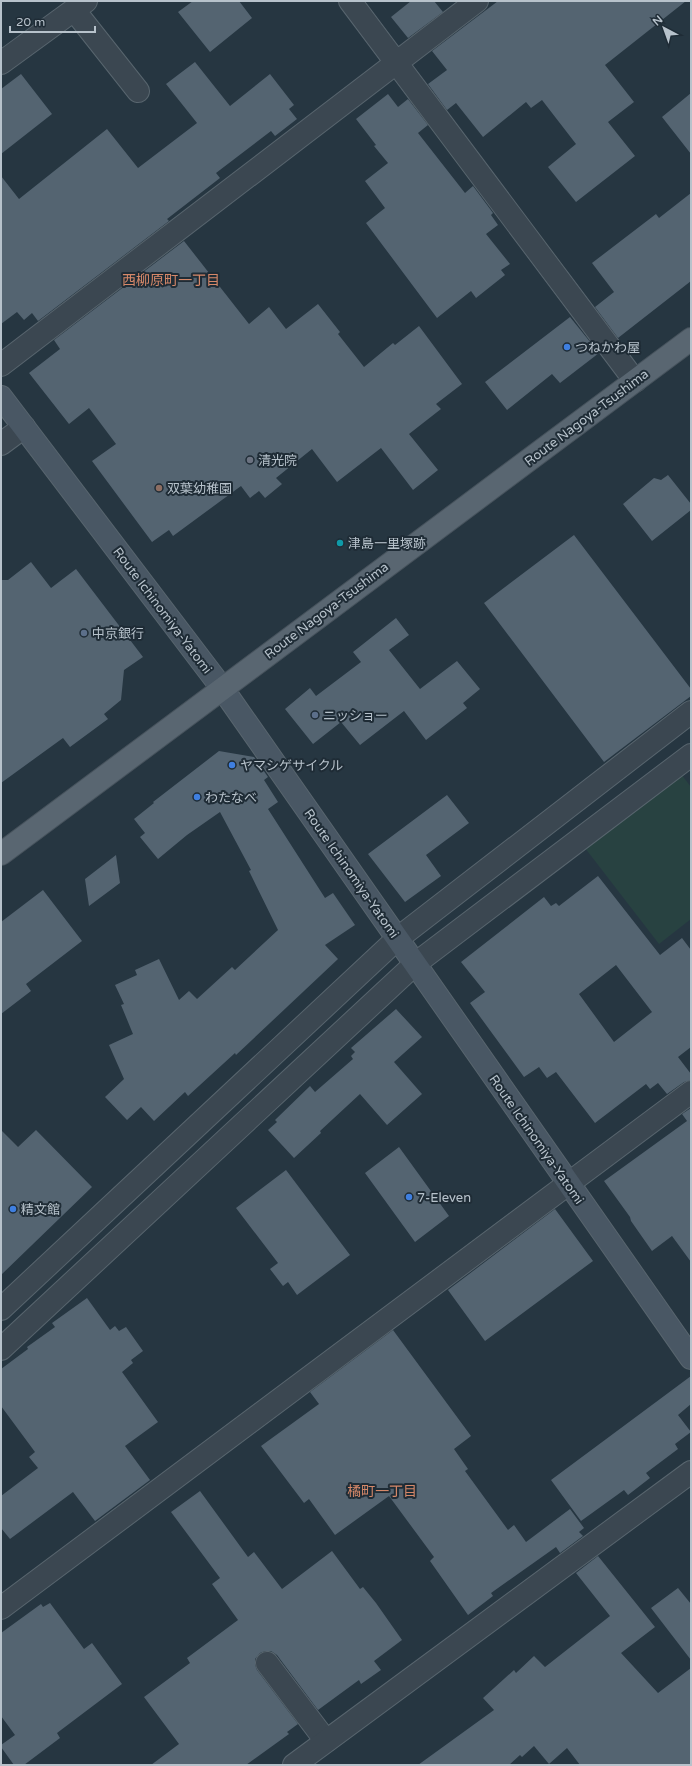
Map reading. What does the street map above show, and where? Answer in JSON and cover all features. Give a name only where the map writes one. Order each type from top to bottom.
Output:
[{"type":"main road","name":"Route Nagoya-Tsushima","points":[[1,854],[691,339]]},
{"type":"main road","name":"Route Ichinomiya-Yatomi","points":[[1,397],[222,688],[691,1358]]},
{"type":"street","points":[[350,1],[635,381]]},
{"type":"street","points":[[1,365],[477,1]]},
{"type":"street","points":[[1,63],[80,5],[138,91]]},
{"type":"street","points":[[1,444],[24,427]]},
{"type":"street","points":[[1,1309],[397,939],[691,712]]},
{"type":"street","points":[[1,1349],[414,964],[691,755]]},
{"type":"street","points":[[1,1608],[691,1092]]},
{"type":"street","points":[[294,1765],[691,1472]]},
{"type":"street","points":[[267,1664],[326,1741]]},
{"type":"green space","points":[[681,774],[691,787],[691,919],[659,944],[585,848]]},
{"type":"building","points":[[193,1],[239,1],[252,18],[210,52],[178,12]]},
{"type":"building","points":[[411,1],[434,1],[443,12],[408,38],[391,17]]},
{"type":"building","points":[[498,1],[686,1],[605,65],[634,102],[608,122],[635,156],[576,202],[548,167],[576,144],[542,100],[531,108],[526,102],[483,137],[456,103],[447,110],[428,84],[447,70],[432,51]]},
{"type":"building","points":[[195,62],[230,106],[270,74],[294,105],[289,109],[297,119],[275,136],[271,131],[216,173],[220,178],[167,219],[169,221],[38,321],[32,313],[24,320],[17,312],[1,324],[1,176],[19,199],[107,129],[138,168],[197,123],[166,84]]},
{"type":"building","points":[[21,74],[52,114],[1,154],[1,89]]},
{"type":"building","points":[[691,93],[691,154],[662,117]]},
{"type":"building","points":[[388,94],[398,107],[408,99],[428,125],[418,133],[465,193],[473,186],[493,213],[491,215],[498,225],[486,234],[510,264],[501,270],[505,275],[476,298],[471,291],[437,318],[366,223],[385,208],[365,181],[388,163],[374,146],[376,145],[356,119]]},
{"type":"building","points":[[691,193],[691,281],[618,338],[595,307],[614,292],[592,263],[656,214],[659,218]]},
{"type":"building","points":[[184,241],[249,324],[269,307],[286,329],[318,304],[340,332],[338,334],[364,367],[393,343],[395,345],[419,326],[462,384],[436,404],[441,409],[409,434],[438,470],[413,490],[381,448],[337,482],[312,449],[276,478],[282,484],[265,498],[259,491],[250,498],[241,486],[173,536],[169,530],[152,542],[92,461],[116,444],[89,408],[69,424],[29,373],[60,349],[54,340]]},
{"type":"building","points":[[570,317],[599,353],[560,383],[552,374],[507,410],[485,382]]},
{"type":"building","points":[[668,475],[691,504],[691,510],[652,541],[623,504],[654,478],[661,480]]},
{"type":"building","points":[[574,535],[691,689],[691,696],[604,762],[484,603]]},
{"type":"building","points":[[31,562],[51,588],[76,569],[143,657],[124,670],[121,700],[104,714],[108,719],[70,747],[63,738],[1,783],[1,580],[8,580]]},
{"type":"building","points":[[396,618],[409,635],[389,650],[420,689],[457,661],[480,689],[463,703],[467,708],[426,740],[404,711],[360,745],[341,722],[313,744],[285,709],[310,688],[316,696],[361,662],[353,652]]},
{"type":"building","points":[[219,751],[254,757],[268,777],[264,780],[278,802],[268,809],[325,898],[333,893],[355,925],[325,945],[338,959],[236,1055],[235,1053],[188,1096],[185,1092],[154,1121],[141,1107],[127,1120],[105,1097],[124,1079],[109,1045],[133,1034],[121,1005],[124,1004],[115,985],[137,975],[135,970],[159,959],[179,1000],[189,991],[197,999],[232,967],[235,970],[278,930],[249,871],[251,870],[220,812],[187,835],[158,859],[140,837],[145,833],[134,819],[154,803],[153,802]]},
{"type":"building","points":[[447,795],[469,823],[426,855],[441,876],[405,902],[368,854]]},
{"type":"building","points":[[116,855],[120,883],[89,906],[85,879]]},
{"type":"building","points":[[598,876],[660,955],[682,938],[691,950],[691,1047],[678,1057],[691,1074],[691,1080],[684,1082],[667,1094],[658,1083],[650,1089],[646,1084],[595,1123],[556,1072],[547,1078],[539,1067],[524,1077],[470,1003],[485,992],[461,962],[544,897],[551,906],[556,903],[559,906]],"holes":[[[616,965],[652,1012],[614,1042],[579,994]]]},
{"type":"building","points":[[43,890],[82,941],[26,984],[31,991],[1,1014],[1,922]]},
{"type":"building","points":[[396,1009],[422,1037],[394,1062],[422,1094],[387,1125],[360,1094],[320,1131],[321,1133],[294,1158],[268,1130],[277,1122],[275,1120],[310,1086],[315,1092],[353,1059],[351,1056],[355,1052],[351,1048]]},
{"type":"building","points":[[691,1108],[691,1262],[672,1236],[652,1251],[604,1181],[687,1121],[682,1114]]},
{"type":"building","points":[[1,1130],[18,1147],[36,1130],[92,1187],[1,1275]]},
{"type":"building","points":[[399,1147],[449,1216],[415,1242],[365,1173]]},
{"type":"building","points":[[286,1170],[350,1255],[297,1295],[288,1282],[283,1286],[270,1269],[278,1263],[236,1208]]},
{"type":"building","points":[[555,1209],[593,1261],[485,1341],[448,1290]]},
{"type":"building","points":[[87,1298],[110,1330],[115,1326],[119,1331],[126,1327],[143,1351],[131,1360],[133,1363],[122,1372],[158,1422],[125,1446],[150,1480],[95,1521],[73,1492],[10,1539],[1,1528],[1,1496],[38,1468],[29,1457],[35,1452],[1,1406],[1,1369],[28,1349],[27,1347],[55,1327],[52,1323]]},
{"type":"building","points":[[393,1330],[471,1436],[454,1449],[468,1469],[465,1471],[508,1530],[514,1525],[526,1542],[570,1509],[584,1528],[579,1532],[583,1536],[560,1553],[556,1547],[491,1593],[493,1596],[468,1615],[430,1561],[434,1557],[389,1496],[335,1535],[309,1499],[304,1503],[261,1446],[319,1404],[310,1392]]},
{"type":"building","points":[[691,1376],[691,1404],[678,1415],[691,1432],[675,1444],[678,1449],[646,1473],[650,1478],[628,1495],[624,1490],[581,1521],[551,1480]]},
{"type":"building","points":[[200,1491],[248,1557],[254,1552],[282,1589],[332,1551],[360,1589],[363,1587],[376,1603],[402,1640],[374,1661],[381,1670],[361,1684],[359,1680],[318,1710],[277,1655],[271,1651],[260,1653],[255,1659],[257,1670],[298,1724],[287,1732],[289,1734],[246,1765],[151,1765],[179,1744],[144,1697],[190,1663],[187,1658],[238,1620],[212,1584],[220,1578],[171,1512]]},
{"type":"building","points":[[598,1556],[655,1627],[621,1653],[658,1693],[691,1668],[691,1765],[580,1765],[567,1748],[549,1764],[534,1746],[522,1757],[520,1755],[509,1765],[418,1765],[494,1710],[483,1698],[514,1670],[516,1673],[534,1656],[545,1667],[610,1616],[576,1573]]},
{"type":"building","points":[[678,1588],[691,1604],[691,1660],[651,1608]]},
{"type":"building","points":[[50,1603],[84,1649],[92,1643],[122,1684],[57,1733],[60,1738],[24,1765],[14,1765],[1,1747],[1,1745],[15,1735],[1,1716],[1,1633],[41,1604],[43,1607]]},
{"type":"place","name":"つねかわ屋","points":[[567,347]]},
{"type":"place","name":"清光院","points":[[250,460]]},
{"type":"place","name":"双葉幼稚園","points":[[159,488]]},
{"type":"place","name":"津島一里塚跡","points":[[340,543]]},
{"type":"place","name":"中京銀行","points":[[84,633]]},
{"type":"place","name":"ニッショー","points":[[315,715]]},
{"type":"place","name":"ヤマシゲサイクル","points":[[232,765]]},
{"type":"place","name":"わたなべ","points":[[197,797]]},
{"type":"place","name":"7-Eleven","points":[[409,1197]]},
{"type":"place","name":"精文館","points":[[13,1209]]},
{"type":"district","name":"西柳原町一丁目","points":[[171,280]]},
{"type":"district","name":"橘町一丁目","points":[[382,1491]]}]
